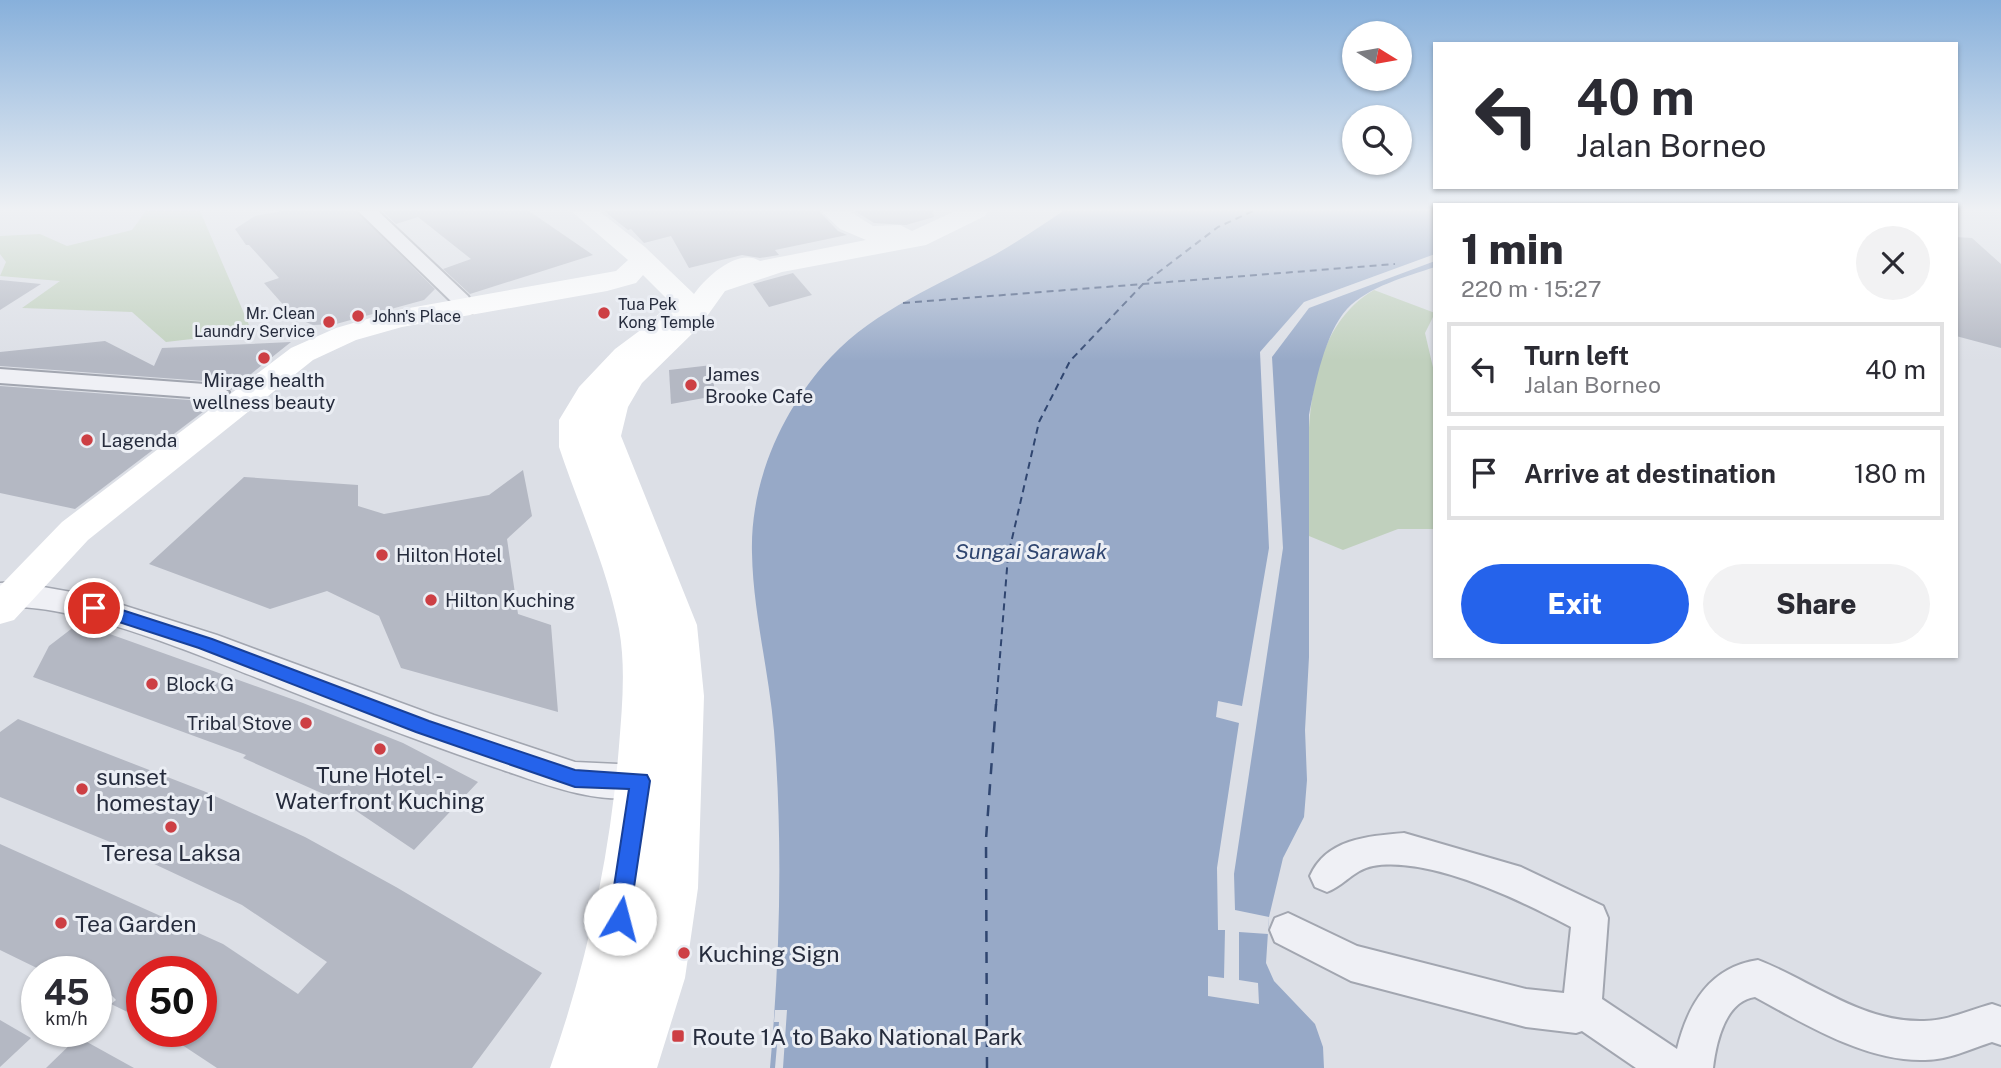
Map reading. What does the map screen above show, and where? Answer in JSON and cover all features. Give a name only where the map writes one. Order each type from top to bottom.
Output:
[{"type":"main road","points":[[578,1068],[598,1013],[620,919],[640,781],[644,681],[639,629],[576,447],[575,421],[588,398],[625,356],[670,320],[681,304],[682,297],[643,261]]},
{"type":"main road","points":[[3,604],[75,531],[302,354],[346,334],[379,323],[607,283],[653,269],[689,273],[764,261]]},
{"type":"main road","points":[[703,303],[721,287],[753,271],[788,261]]},
{"type":"main road","points":[[629,1068],[659,978],[673,888],[683,696],[677,625],[662,580],[604,436],[612,407],[630,378],[690,320],[717,282],[749,264]]},
{"type":"street","points":[[420,261],[461,300],[465,309]]},
{"type":"street","points":[[0,376],[218,392]]},
{"type":"street","points":[[3,604],[94,608],[205,644],[423,727],[575,778],[640,781]]},
{"type":"street","points":[[1288,930],[1350,963],[1526,1008],[1576,1014],[1582,1008],[1590,918],[1521,883],[1404,848],[1370,851],[1342,860],[1326,876]]},
{"type":"street","points":[[1692,1068],[1695,1046],[1715,1002],[1748,978],[1758,978],[1825,1014],[1890,1036],[1924,1041],[1992,1023],[2001,1026]]},
{"type":"street","points":[[1582,1008],[1670,1068]]},
{"type":"green space","points":[[221,261],[252,332],[166,342],[132,312],[22,308],[60,281],[0,276],[6,262]]},
{"type":"green space","points":[[1374,290],[1433,312],[1425,333],[1433,367],[1433,529],[1398,529],[1343,550],[1309,536],[1308,471],[1312,401],[1319,367],[1331,337],[1349,311]]},
{"type":"water","name":"Sungai Sarawak","points":[[983,261],[1433,261],[1433,268],[1377,288],[1347,309],[1339,319],[1327,345],[1309,415],[1309,657],[1305,730],[1307,780],[1304,817],[1283,858],[1269,917],[1266,963],[1274,981],[1315,1024],[1323,1047],[1324,1068],[770,1068],[778,942],[779,815],[774,731],[753,575],[753,526],[757,499],[763,473],[784,422],[814,377],[848,340],[867,325],[931,287]]},
{"type":"pier","points":[[1416,261],[1433,261],[1309,308],[1272,357],[1283,548],[1234,874],[1235,910],[1269,917],[1268,934],[1239,932],[1239,980],[1258,983],[1259,1004],[1208,996],[1208,976],[1224,978],[1225,930],[1218,930],[1217,868],[1239,723],[1216,717],[1218,701],[1242,706],[1269,548],[1260,352],[1304,302]]},
{"type":"pier","points":[[775,1010],[787,1010],[783,1068],[775,1068],[779,1022],[774,1022]]},
{"type":"building","points":[[263,261],[406,261],[435,289],[424,300],[336,324],[313,325],[294,317],[264,283],[279,278]]},
{"type":"building","points":[[466,261],[575,261],[470,294],[443,269]]},
{"type":"building","points":[[685,261],[718,261],[689,268]]},
{"type":"building","points":[[1958,261],[1997,261],[2001,264],[2001,348],[1958,337]]},
{"type":"building","points":[[793,273],[812,295],[769,307],[753,284]]},
{"type":"building","points":[[0,280],[41,284],[0,310]]},
{"type":"building","points":[[105,341],[154,366],[162,348],[291,342],[231,390],[218,382],[0,366],[0,352]]},
{"type":"building","points":[[712,365],[715,396],[671,404],[669,370]]},
{"type":"building","name":"Lagenda","points":[[0,386],[216,402],[75,509],[0,493]]},
{"type":"building","name":"Hilton Kuching","points":[[523,470],[532,516],[507,539],[518,614],[551,625],[558,712],[401,668],[379,616],[327,591],[270,609],[149,564],[244,477],[358,485],[358,506],[384,514],[489,495]]},
{"type":"building","points":[[79,623],[303,703],[403,743],[478,782],[414,850],[346,804],[243,758],[246,755],[33,677],[49,646]]},
{"type":"building","points":[[18,719],[206,792],[305,837],[542,973],[472,1068],[217,1068],[185,1047],[217,1047],[217,956],[126,956],[126,1011],[112,1004],[116,1000],[112,996],[112,956],[21,956],[21,960],[0,950],[0,844],[223,944],[298,994],[327,962],[242,905],[135,855],[137,853],[0,797],[0,732]]},
{"type":"building","points":[[0,1020],[21,1032],[21,1047],[0,1067]]},
{"type":"building","points":[[68,1047],[96,1047],[134,1068],[46,1068]]},
{"type":"ferry route","points":[[1143,284],[1173,261]]},
{"type":"ferry route","points":[[1143,284],[1395,264]]},
{"type":"ferry route","points":[[903,303],[1143,284]]},
{"type":"ferry route","points":[[996,706],[1008,556],[1039,422],[1070,361],[1143,284]]},
{"type":"ferry route","points":[[987,1068],[986,839],[996,704]]},
{"type":"place","name":"Tua Pek Kong Temple","points":[[604,313]]},
{"type":"place","name":"John's Place","points":[[358,316]]},
{"type":"place","name":"Mr. Clean Laundry Service","points":[[329,322]]},
{"type":"place","name":"Mirage health wellness beauty","points":[[264,358]]},
{"type":"place","name":"James Brooke Cafe","points":[[691,385]]},
{"type":"place","name":"Lagenda","points":[[87,440]]},
{"type":"place","name":"Hilton Hotel","points":[[382,555]]},
{"type":"place","name":"Hilton Kuching","points":[[431,600]]},
{"type":"place","name":"Block G","points":[[152,684]]},
{"type":"place","name":"Tribal Stove","points":[[306,723]]},
{"type":"place","name":"Tune Hotel - Waterfront Kuching","points":[[380,749]]},
{"type":"place","name":"sunset homestay 1","points":[[82,789]]},
{"type":"place","name":"Teresa Laksa","points":[[171,827]]},
{"type":"place","name":"Tea Garden","points":[[61,923]]},
{"type":"place","name":"Kuching Sign","points":[[684,953]]},
{"type":"place","name":"Route 1A to Bako National Park","points":[[678,1036]]},
{"type":"route","points":[[94,608],[205,644],[423,727],[575,778],[640,781],[620,919]]}]
